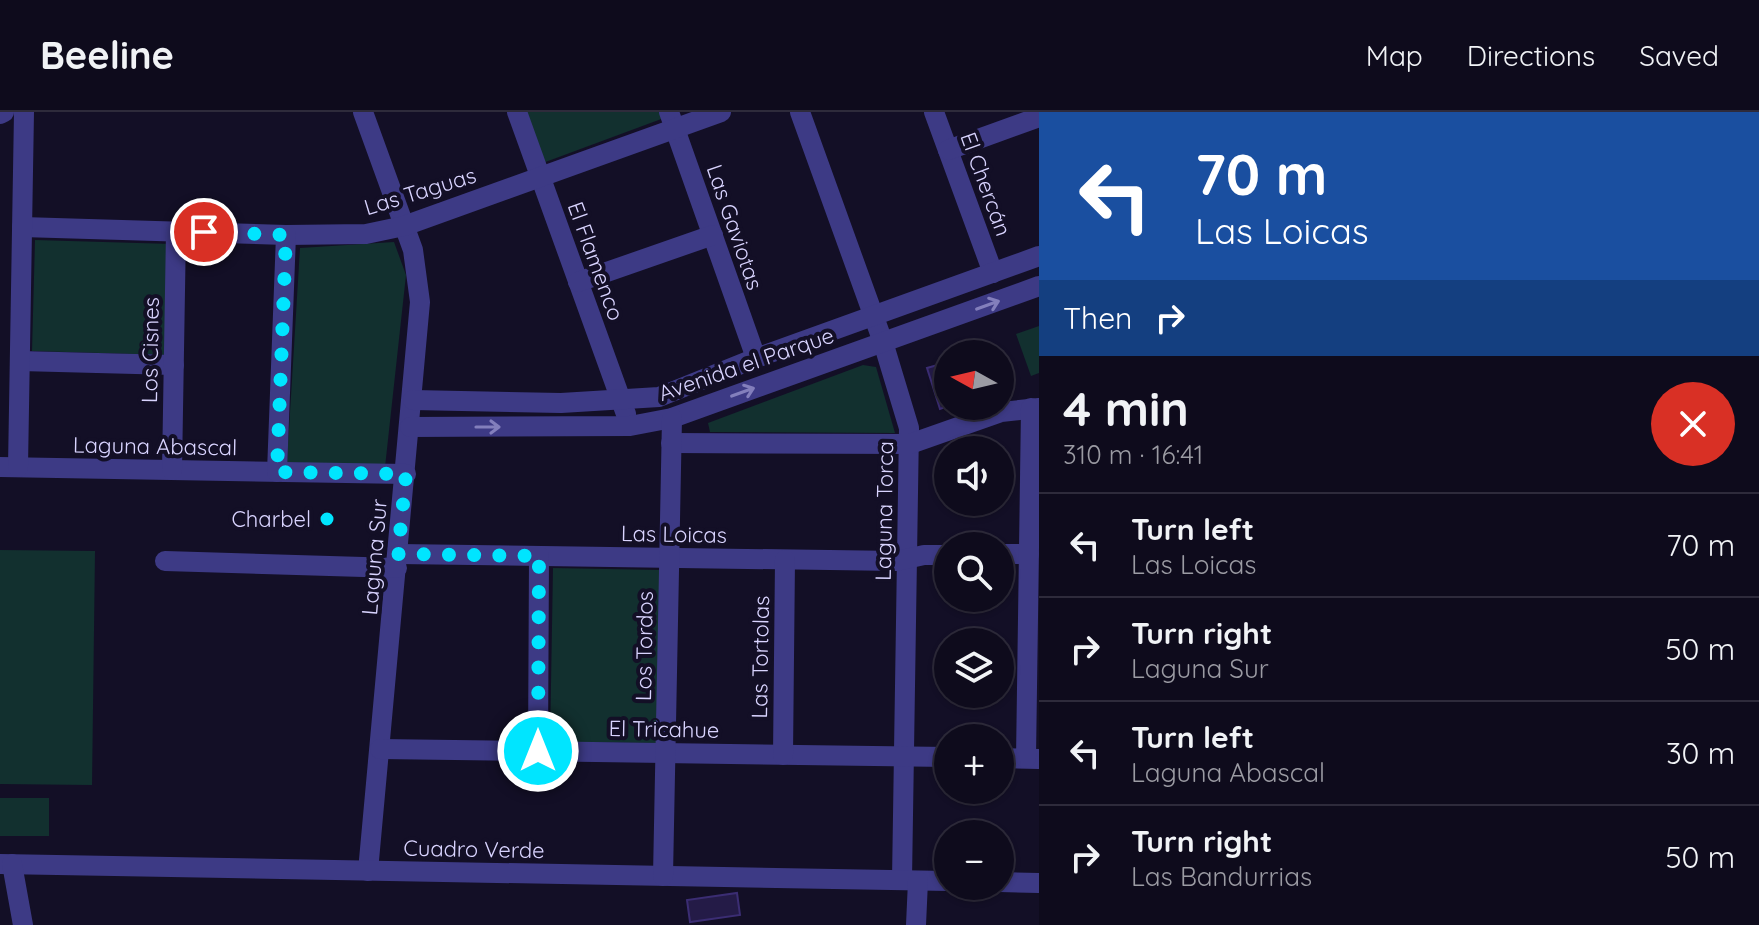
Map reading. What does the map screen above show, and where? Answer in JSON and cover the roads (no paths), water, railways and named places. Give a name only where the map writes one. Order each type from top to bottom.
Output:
[{"type":"street","points":[[9,467],[20,361],[24,112]]},
{"type":"street","name":"Laguna Sur","points":[[363,112],[404,226],[416,266],[420,302],[368,871]]},
{"type":"street","name":"El Flamenco","points":[[517,112],[630,426]]},
{"type":"street","name":"Las Taguas","points":[[22,227],[286,235],[366,234],[404,226],[541,177],[672,120],[721,112]]},
{"type":"street","name":"Laguna Torca","points":[[800,112],[883,342],[905,413],[910,444],[904,756],[910,880],[916,925]]},
{"type":"street","name":"El Chercán","points":[[934,112],[993,273]]},
{"type":"street","points":[[948,150],[1039,117]]},
{"type":"street","name":"Las Gaviotas","points":[[672,120],[756,358]]},
{"type":"street","name":"Los Cisnes","points":[[172,470],[176,231]]},
{"type":"street","points":[[277,472],[286,235]]},
{"type":"street","points":[[578,282],[713,235]]},
{"type":"street","name":"Avenida el Parque","points":[[413,400],[622,402],[685,390],[756,358],[1039,256]]},
{"type":"street","name":"Avenida el Parque","points":[[410,427],[630,426],[672,418],[1039,286]]},
{"type":"street","points":[[20,361],[174,365]]},
{"type":"street","points":[[671,443],[910,444],[1001,412],[1035,408],[1034,533],[1029,554],[1033,648],[1032,758]]},
{"type":"street","name":"Los Tordos","points":[[663,876],[672,418]]},
{"type":"street","name":"Laguna Abascal","points":[[9,467],[406,474]]},
{"type":"street","points":[[1014,554],[1029,554]]},
{"type":"street","points":[[538,751],[539,556]]},
{"type":"street","name":"Las Loicas","points":[[165,561],[398,561],[539,556],[785,560],[934,556]]},
{"type":"street","name":"Las Tortolas","points":[[783,755],[785,560]]},
{"type":"street","name":"El Tricahue","points":[[380,749],[934,757]]},
{"type":"street","points":[[6,864],[23,925]]},
{"type":"street","name":"Cuadro Verde","points":[[6,864],[934,881]]},
{"type":"street","points":[[1014,882],[1039,883]]},
{"type":"place","name":"Charbel","points":[[327,519]]}]
